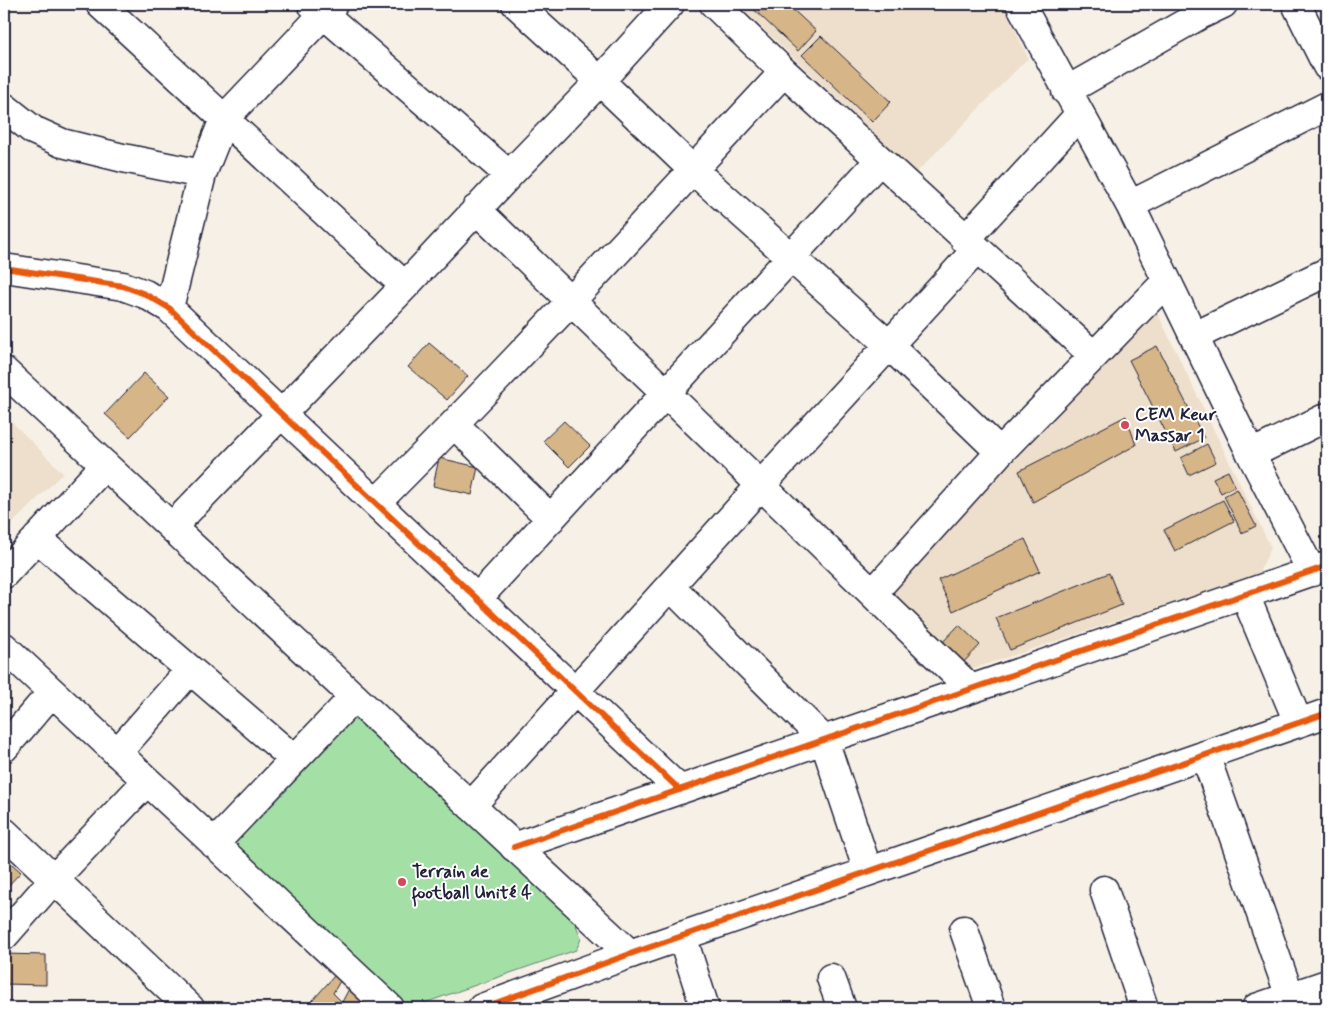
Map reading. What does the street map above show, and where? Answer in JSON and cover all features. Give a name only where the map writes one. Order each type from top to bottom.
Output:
[{"type":"street","points":[[100,4],[405,286]]},
{"type":"street","points":[[516,4],[693,170],[889,345],[1000,452]]},
{"type":"street","points":[[172,527],[405,286],[476,209],[600,81],[670,4]]},
{"type":"street","points":[[714,4],[879,161],[1094,356]]},
{"type":"street","points":[[514,846],[1246,595],[1322,571],[1251,454],[1130,206],[1020,4]]},
{"type":"street","points":[[1066,91],[1194,10],[1222,4]]},
{"type":"street","points":[[1296,4],[1327,66]]},
{"type":"street","points":[[169,308],[202,174],[224,119],[323,7],[509,175]]},
{"type":"street","points":[[376,503],[571,302],[784,72]]},
{"type":"street","points":[[1130,206],[1327,106]]},
{"type":"street","points":[[4,107],[33,130],[62,143],[202,174]]},
{"type":"street","points":[[471,806],[889,345],[1080,114]]},
{"type":"street","points":[[477,599],[879,161]]},
{"type":"street","points":[[476,209],[971,689]]},
{"type":"street","points":[[4,268],[123,286],[145,294],[169,308],[680,790]]},
{"type":"street","points":[[1195,336],[1327,272]]},
{"type":"street","points":[[873,593],[1000,452],[1167,281]]},
{"type":"street","points":[[4,370],[630,954]]},
{"type":"street","points":[[1251,454],[1327,417]]},
{"type":"street","points":[[454,424],[551,519]]},
{"type":"street","points":[[4,574],[105,465]]},
{"type":"street","points":[[37,538],[294,759]]},
{"type":"street","points":[[670,586],[824,740],[868,871]]},
{"type":"street","points":[[1246,595],[1298,722]]},
{"type":"street","points":[[4,647],[390,1008]]},
{"type":"street","points":[[117,753],[190,670]]},
{"type":"street","points":[[4,748],[52,692]]},
{"type":"street","points":[[214,844],[354,697]]},
{"type":"street","points":[[482,1008],[630,954],[1327,713]]},
{"type":"street","points":[[1205,755],[1292,1003]]},
{"type":"street","points":[[4,936],[54,879],[147,781]]},
{"type":"street","points":[[4,832],[190,1008]]},
{"type":"street","points":[[1104,890],[1144,1008]]},
{"type":"street","points":[[964,930],[991,1008]]},
{"type":"street","points":[[682,936],[705,1008]]},
{"type":"street","points":[[831,978],[842,1008]]},
{"type":"street","points":[[1256,1008],[1292,1003],[1327,984]]},
{"type":"shaded area","points":[[737,4],[1003,4],[1028,58],[916,173]]},
{"type":"shaded area","name":"CEM Keur Massar 1","points":[[1152,302],[1271,548],[1258,574],[963,672],[882,593]]},
{"type":"shaded area","points":[[4,414],[63,473],[4,532]]},
{"type":"green space","name":"Terrain de football Unité 4","points":[[348,705],[575,922],[581,939],[576,950],[410,1008],[227,841]]},
{"type":"building","points":[[748,4],[787,4],[816,31],[798,51]]},
{"type":"building","points":[[821,36],[891,102],[872,122],[802,55]]},
{"type":"building","points":[[429,343],[468,376],[447,400],[408,367]]},
{"type":"building","points":[[1157,346],[1204,438],[1176,452],[1129,360]]},
{"type":"building","points":[[144,373],[169,396],[130,437],[105,414]]},
{"type":"building","points":[[1126,416],[1136,445],[1033,502],[1019,471]]},
{"type":"building","points":[[564,421],[590,446],[569,467],[543,441]]},
{"type":"building","points":[[1207,444],[1216,462],[1189,475],[1181,458]]},
{"type":"building","points":[[439,458],[478,467],[472,495],[433,486]]},
{"type":"building","points":[[1228,471],[1235,486],[1221,493],[1213,478]]},
{"type":"building","points":[[1237,489],[1256,526],[1242,533],[1224,496]]},
{"type":"building","points":[[1223,500],[1234,521],[1175,551],[1164,530]]},
{"type":"building","points":[[1025,539],[1040,571],[953,611],[938,580]]},
{"type":"building","points":[[1109,573],[1122,605],[1010,650],[996,618]]},
{"type":"building","points":[[959,625],[980,645],[960,666],[939,646]]},
{"type":"building","points":[[4,658],[16,669],[4,681]]},
{"type":"building","points":[[4,857],[21,872],[4,890]]},
{"type":"building","points":[[4,954],[46,955],[46,985],[4,984]]},
{"type":"building","points":[[335,975],[343,976],[333,993],[342,1002],[351,985],[368,1002],[368,1008],[306,1008]]},
{"type":"cycle path","points":[[4,268],[123,286],[145,294],[169,308],[680,790]]},
{"type":"cycle path","points":[[514,847],[1327,566]]},
{"type":"cycle path","points":[[482,1008],[630,954],[1327,713]]},
{"type":"place","name":"CEM Keur Massar 1","points":[[1125,425]]},
{"type":"place","name":"Terrain de football Unité 4","points":[[402,882]]}]
